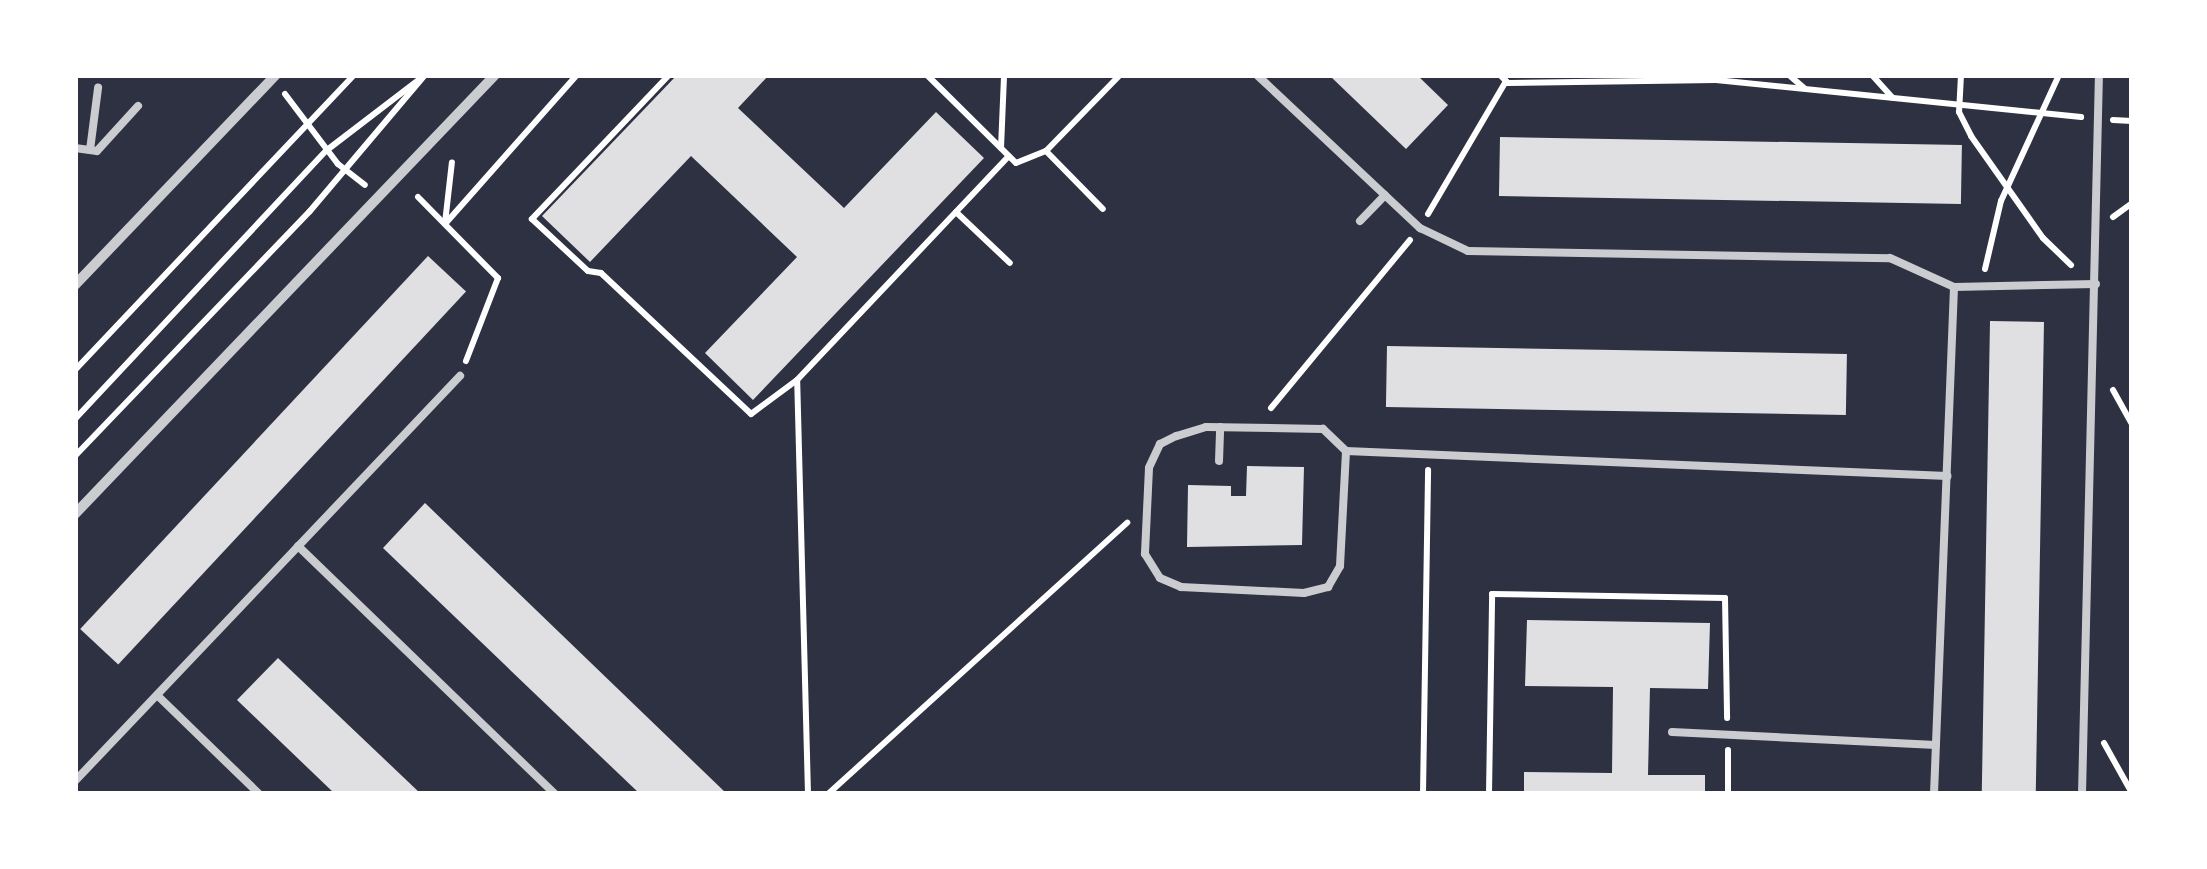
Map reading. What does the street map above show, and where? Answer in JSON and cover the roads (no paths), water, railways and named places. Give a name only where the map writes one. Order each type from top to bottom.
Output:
[{"type":"street","points":[[75,514],[495,75]]},
{"type":"street","points":[[75,285],[274,76]]},
{"type":"lane","points":[[1257,75],[1420,228],[1468,251],[1890,258],[1954,287],[2096,284]]},
{"type":"lane","points":[[2082,794],[2099,75]]},
{"type":"lane","points":[[90,150],[98,88]]},
{"type":"lane","points":[[75,148],[96,151],[138,106]]},
{"type":"lane","points":[[1360,221],[1385,195]]},
{"type":"lane","points":[[1934,794],[1954,287]]},
{"type":"lane","points":[[75,782],[460,376]]},
{"type":"lane","points":[[1346,451],[1340,566],[1328,587],[1304,593],[1181,587],[1160,578],[1145,554],[1149,468],[1160,444],[1220,428],[1322,429],[1346,451],[1947,476]]},
{"type":"lane","points":[[1219,460],[1220,428]]},
{"type":"lane","points":[[298,546],[555,794]]},
{"type":"lane","points":[[157,695],[259,794]]},
{"type":"lane","points":[[1672,732],[1936,745]]}]
